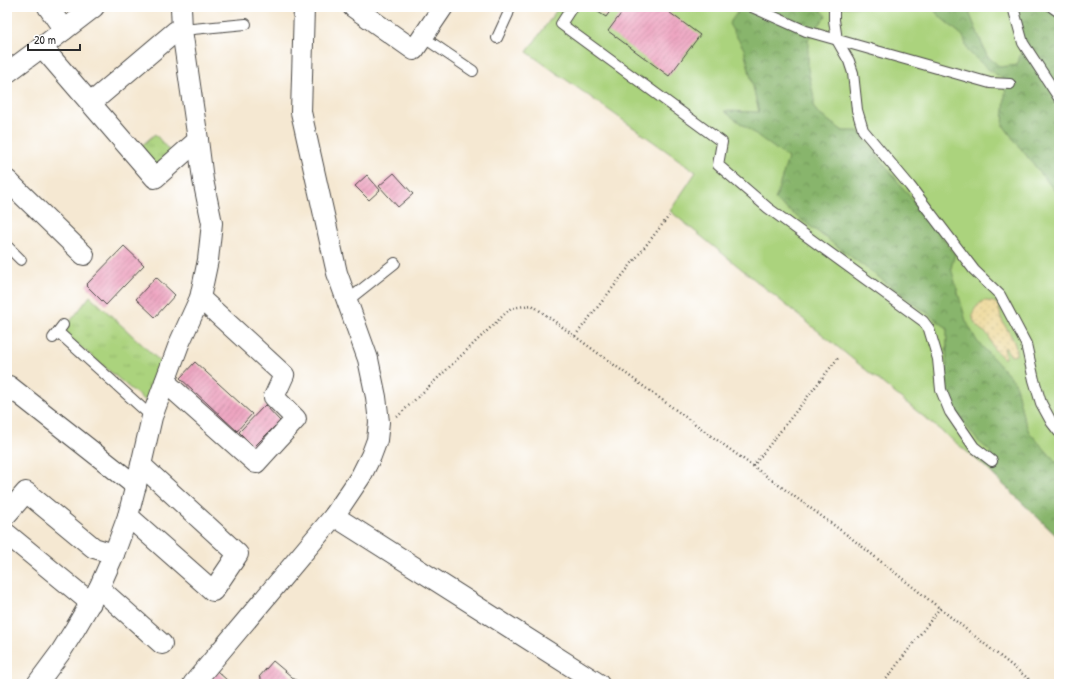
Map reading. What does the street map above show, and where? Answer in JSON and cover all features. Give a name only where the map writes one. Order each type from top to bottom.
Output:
[{"type":"street","points":[[48,7],[64,30]]},
{"type":"street","points":[[7,73],[94,7]]},
{"type":"street","points":[[37,684],[76,629],[95,596],[114,554],[128,516],[152,417],[179,344],[200,298],[208,260],[212,223],[203,180],[182,30],[181,7]]},
{"type":"street","points":[[193,684],[334,516],[361,476],[377,440],[379,422],[376,396],[368,359],[337,272],[301,112],[304,7]]},
{"type":"street","points":[[353,7],[414,50],[443,7]]},
{"type":"street","points":[[91,104],[176,31],[182,30]]},
{"type":"street","points":[[42,47],[155,178],[198,140]]},
{"type":"street","points":[[7,180],[84,255]]},
{"type":"street","points":[[165,382],[256,463],[296,418],[274,397],[284,376],[200,298]]},
{"type":"street","points":[[7,388],[9,386],[136,486]]},
{"type":"street","points":[[128,516],[213,591],[238,554],[141,465]]},
{"type":"street","points":[[7,514],[26,492],[94,548],[114,554]]},
{"type":"street","points":[[334,516],[599,684]]},
{"type":"street","points":[[7,534],[162,644]]},
{"type":"lane","points":[[498,38],[510,7]]},
{"type":"lane","points":[[572,7],[561,24],[722,142],[718,165],[768,208],[923,321],[929,329],[938,359],[941,390],[950,412],[974,447],[992,461]]},
{"type":"lane","points":[[752,7],[806,31],[990,83],[1010,84]]},
{"type":"lane","points":[[834,7],[837,40],[849,61],[853,74],[857,110],[863,130],[910,186],[974,270],[1000,296],[1026,344],[1041,403],[1052,423],[1059,432]]},
{"type":"lane","points":[[1013,7],[1023,43],[1059,98]]},
{"type":"lane","points":[[1052,7],[1059,12]]},
{"type":"lane","points":[[182,30],[246,24]]},
{"type":"lane","points":[[423,37],[473,71]]},
{"type":"lane","points":[[7,246],[21,260]]},
{"type":"lane","points":[[347,301],[395,263]]},
{"type":"lane","points":[[58,332],[152,417]]},
{"type":"path","points":[[575,336],[669,216]]},
{"type":"path","points":[[379,422],[394,420],[511,308],[532,306],[850,537],[1035,684]]},
{"type":"path","points":[[753,466],[838,358]]},
{"type":"path","points":[[884,682],[940,608]]},
{"type":"green space","points":[[559,7],[1059,7],[1059,538],[982,464],[670,211],[696,172],[527,52]]},
{"type":"green space","points":[[741,7],[818,7],[826,16],[808,39],[808,69],[814,98],[814,108],[819,114],[843,131],[858,131],[955,254],[951,268],[966,321],[977,341],[1015,382],[1023,416],[1029,432],[1059,465],[1059,538],[982,464],[991,452],[977,440],[955,410],[946,388],[947,328],[775,200],[788,158],[724,111],[759,112],[744,49],[729,24]]},
{"type":"green space","points":[[932,7],[967,7],[987,56],[1000,67],[1017,65],[1021,53],[1009,7],[1059,7],[1059,196],[1003,125],[1006,81],[988,69],[968,51],[963,36],[939,16]]},
{"type":"green space","points":[[155,134],[173,155],[162,164],[154,164],[140,147]]},
{"type":"green space","points":[[90,296],[164,365],[151,399],[144,400],[66,335],[65,328]]},
{"type":"sand","points":[[983,301],[993,302],[998,305],[1001,318],[1015,345],[1016,355],[1011,356],[1005,347],[1005,358],[1003,358],[992,346],[988,335],[976,325],[973,314],[979,304]]},
{"type":"building","points":[[590,7],[613,7],[606,17]]},
{"type":"building","points":[[626,7],[662,7],[700,35],[669,76],[608,31]]},
{"type":"building","points":[[394,173],[413,194],[398,207],[379,186]]},
{"type":"building","points":[[367,175],[380,190],[369,200],[355,186]]},
{"type":"building","points":[[124,246],[144,265],[106,305],[86,285]]},
{"type":"building","points":[[156,277],[175,295],[155,317],[136,299]]},
{"type":"building","points":[[195,362],[252,414],[237,431],[180,378]]},
{"type":"building","points":[[265,405],[280,421],[254,447],[239,432]]},
{"type":"building","points":[[273,661],[298,682],[297,684],[263,684],[265,682],[259,677]]},
{"type":"building","points":[[217,671],[228,681],[226,684],[205,684]]}]
